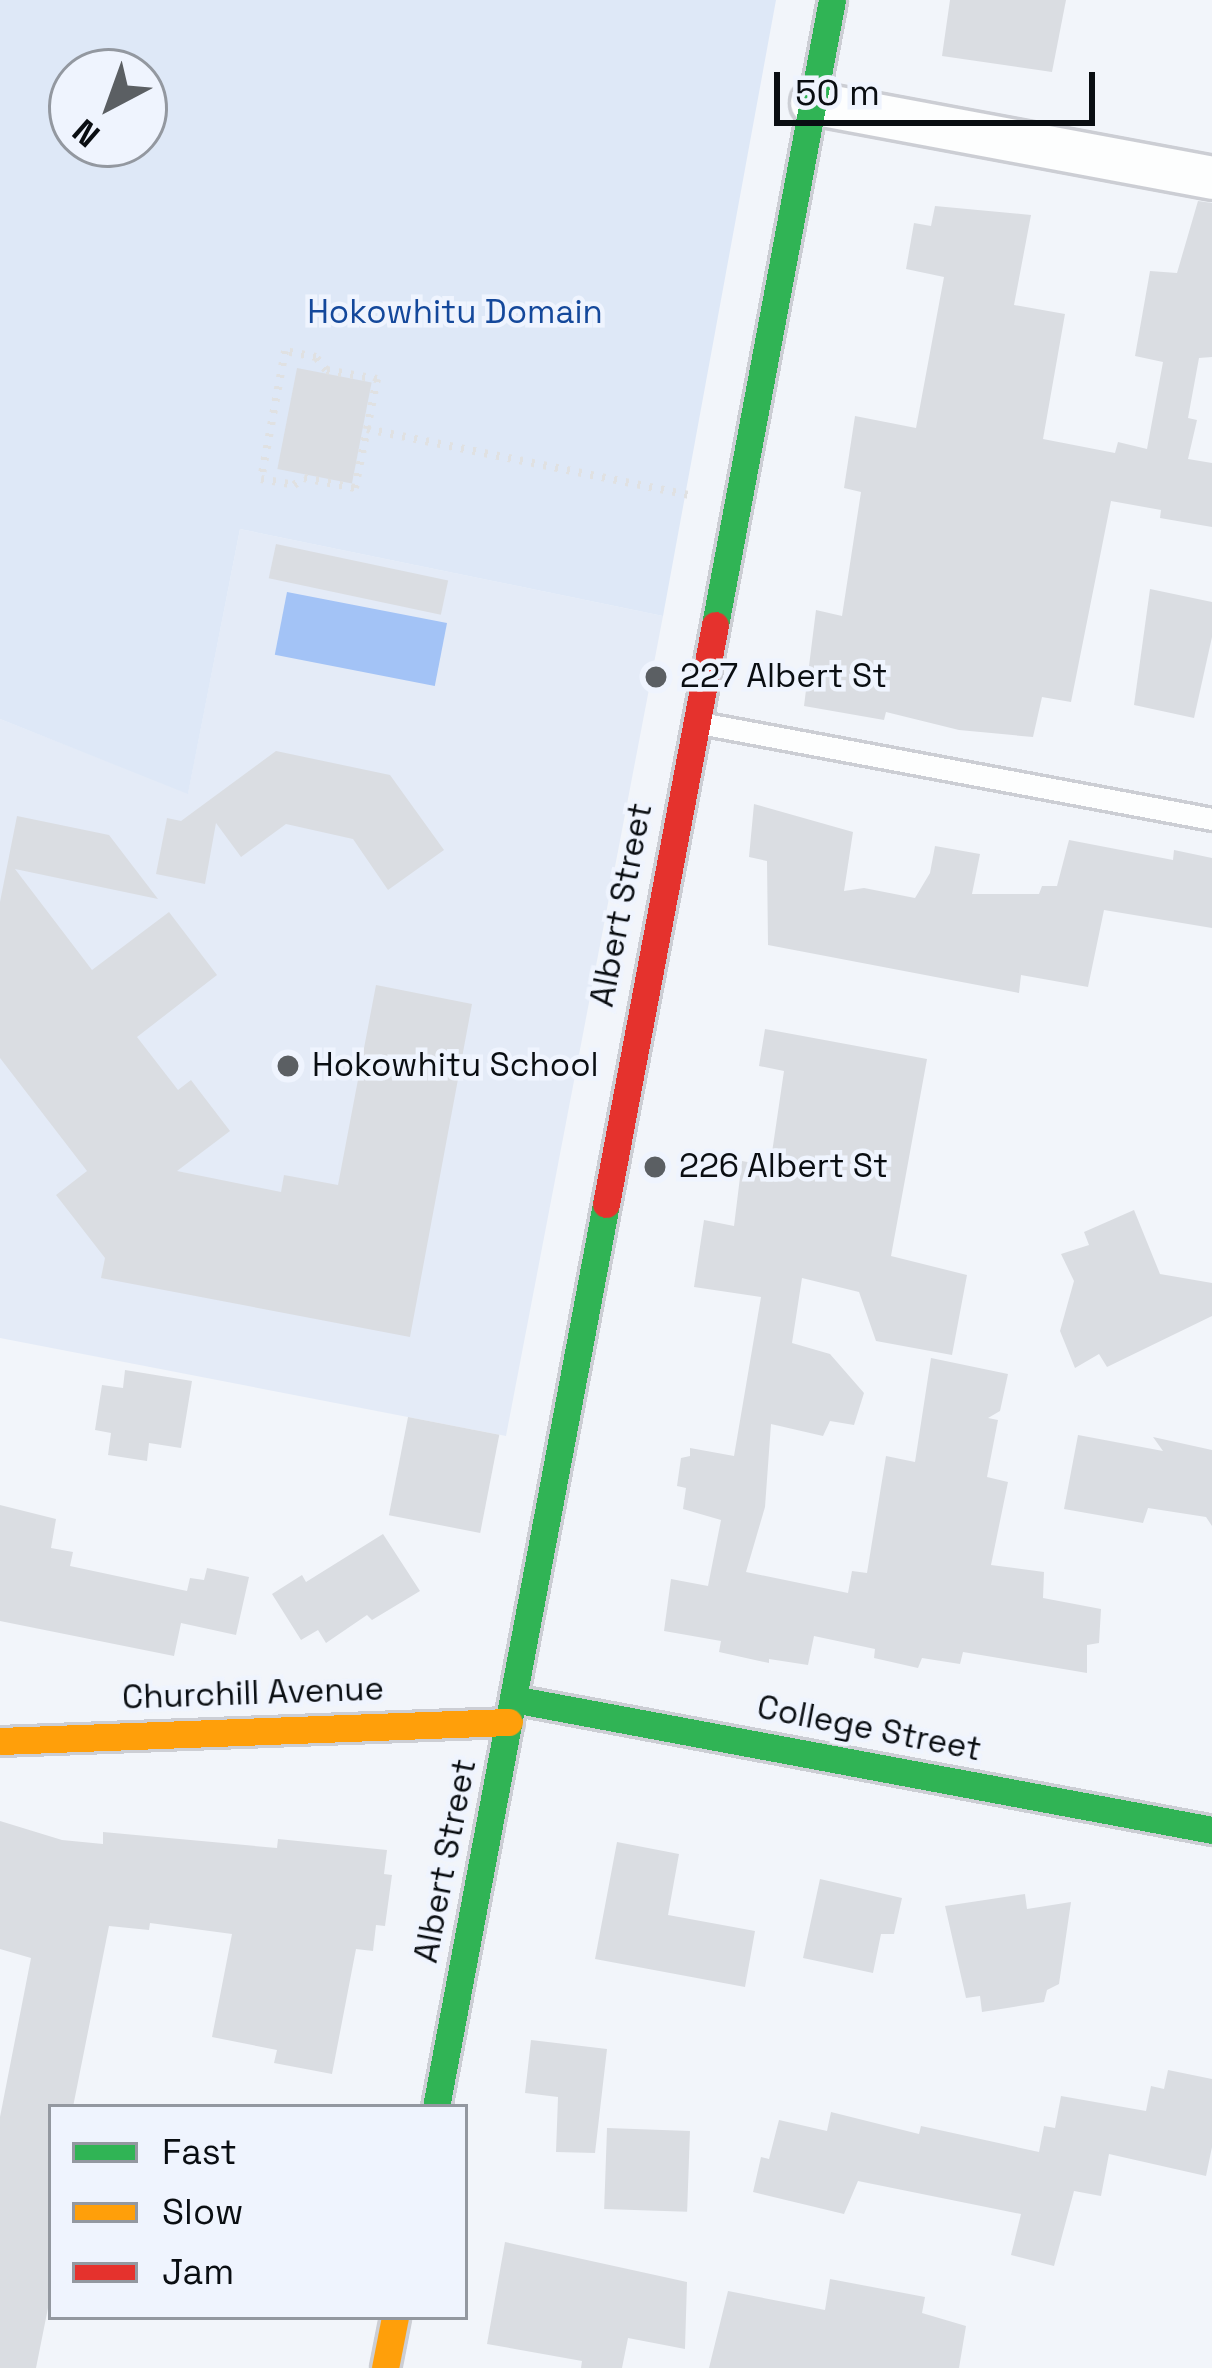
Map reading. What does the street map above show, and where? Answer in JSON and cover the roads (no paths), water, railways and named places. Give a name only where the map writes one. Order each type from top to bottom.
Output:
[{"type":"main road","name":"Albert Street","points":[[437,2104],[832,0]]},
{"type":"main road","name":"Churchill Avenue","points":[[0,1741],[511,1710]]},
{"type":"main road","name":"College Street","points":[[511,1710],[1212,1830]]},
{"type":"main road","points":[[386,2368],[394,2320]]},
{"type":"street","points":[[812,103],[1212,178]]},
{"type":"lane","points":[[694,722],[1212,819]]},
{"type":"water","points":[[287,592],[447,623],[435,686],[275,655]]},
{"type":"place","name":"227 Albert St","points":[[656,677]]},
{"type":"place","name":"Hokowhitu School","points":[[288,1066]]},
{"type":"place","name":"226 Albert St","points":[[655,1167]]},
{"type":"park label","name":"Hokowhitu Domain","points":[[455,313]]}]
